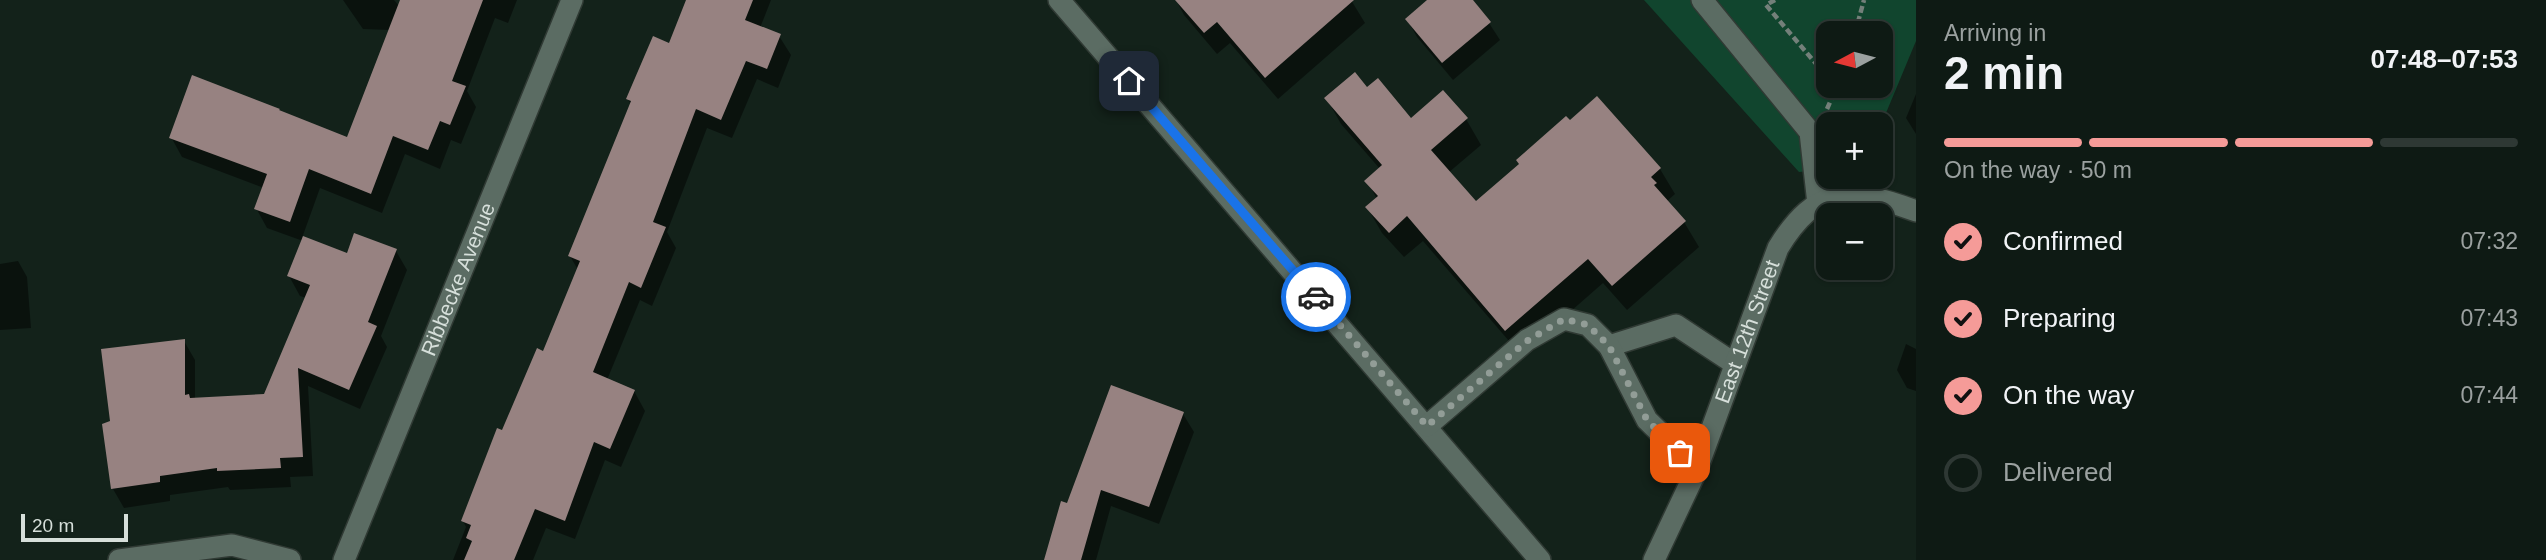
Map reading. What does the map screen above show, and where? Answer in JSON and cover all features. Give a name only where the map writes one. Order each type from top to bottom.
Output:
[{"type":"street","name":"Ribbecke Avenue","points":[[344,560],[572,0]]},
{"type":"street","points":[[1059,0],[1540,560]]},
{"type":"street","points":[[1702,0],[1810,132],[1823,202],[1855,194],[1878,197],[1916,211]]},
{"type":"street","name":"East 12th Street","points":[[1654,560],[1696,469],[1777,248],[1793,224],[1823,202]]},
{"type":"street","points":[[1427,426],[1527,341],[1564,319],[1588,325],[1609,346],[1647,420],[1696,469]]},
{"type":"street","points":[[1609,346],[1676,325],[1735,365]]},
{"type":"street","points":[[119,560],[232,545],[290,560]]},
{"type":"path","points":[[1774,0],[1766,5],[1816,64]]},
{"type":"path","points":[[1859,21],[1864,0]]},
{"type":"green space","points":[[1644,0],[1916,0],[1916,41],[1894,94],[1894,21],[1816,21],[1816,98],[1892,98],[1886,112],[1816,112],[1816,170],[1799,172]]},
{"type":"building","points":[[400,0],[483,0],[452,81],[466,86],[450,125],[440,121],[428,150],[393,136],[371,194],[309,169],[290,222],[254,209],[267,174],[169,138],[192,75],[347,137]]},
{"type":"building","points":[[686,0],[753,0],[745,20],[781,34],[767,69],[746,61],[721,120],[696,109],[653,222],[666,227],[641,288],[629,282],[593,372],[635,390],[610,449],[594,442],[565,521],[535,509],[514,560],[464,560],[472,541],[466,538],[471,525],[461,521],[497,428],[502,430],[537,348],[543,351],[580,261],[568,256],[631,101],[626,99],[653,36],[669,43]]},
{"type":"building","points":[[1175,0],[1354,0],[1265,78],[1217,22],[1204,33]]},
{"type":"building","points":[[1427,0],[1473,0],[1491,22],[1442,63],[1405,19]]},
{"type":"building","points":[[1355,72],[1367,87],[1378,78],[1411,118],[1443,90],[1468,118],[1431,150],[1476,201],[1519,164],[1516,160],[1566,116],[1570,120],[1597,96],[1661,168],[1651,177],[1657,183],[1654,185],[1686,221],[1612,286],[1588,259],[1505,331],[1407,216],[1389,233],[1365,207],[1378,196],[1364,181],[1382,165],[1324,98]]},
{"type":"building","points":[[354,233],[397,249],[368,322],[377,326],[349,390],[298,368],[303,457],[280,458],[281,468],[217,471],[217,468],[160,476],[160,482],[111,489],[102,424],[110,421],[101,349],[185,339],[185,395],[189,394],[190,398],[264,394],[310,285],[287,276],[303,236],[347,253]]},
{"type":"building","points":[[1111,385],[1184,412],[1149,507],[1101,490],[1081,560],[1044,560],[1061,501],[1067,503]]},
{"type":"way so far","points":[[1316,297],[1427,426],[1527,341],[1564,319],[1588,325],[1609,346],[1647,420],[1680,453]]},
{"type":"route","points":[[1129,81],[1316,297]]}]
